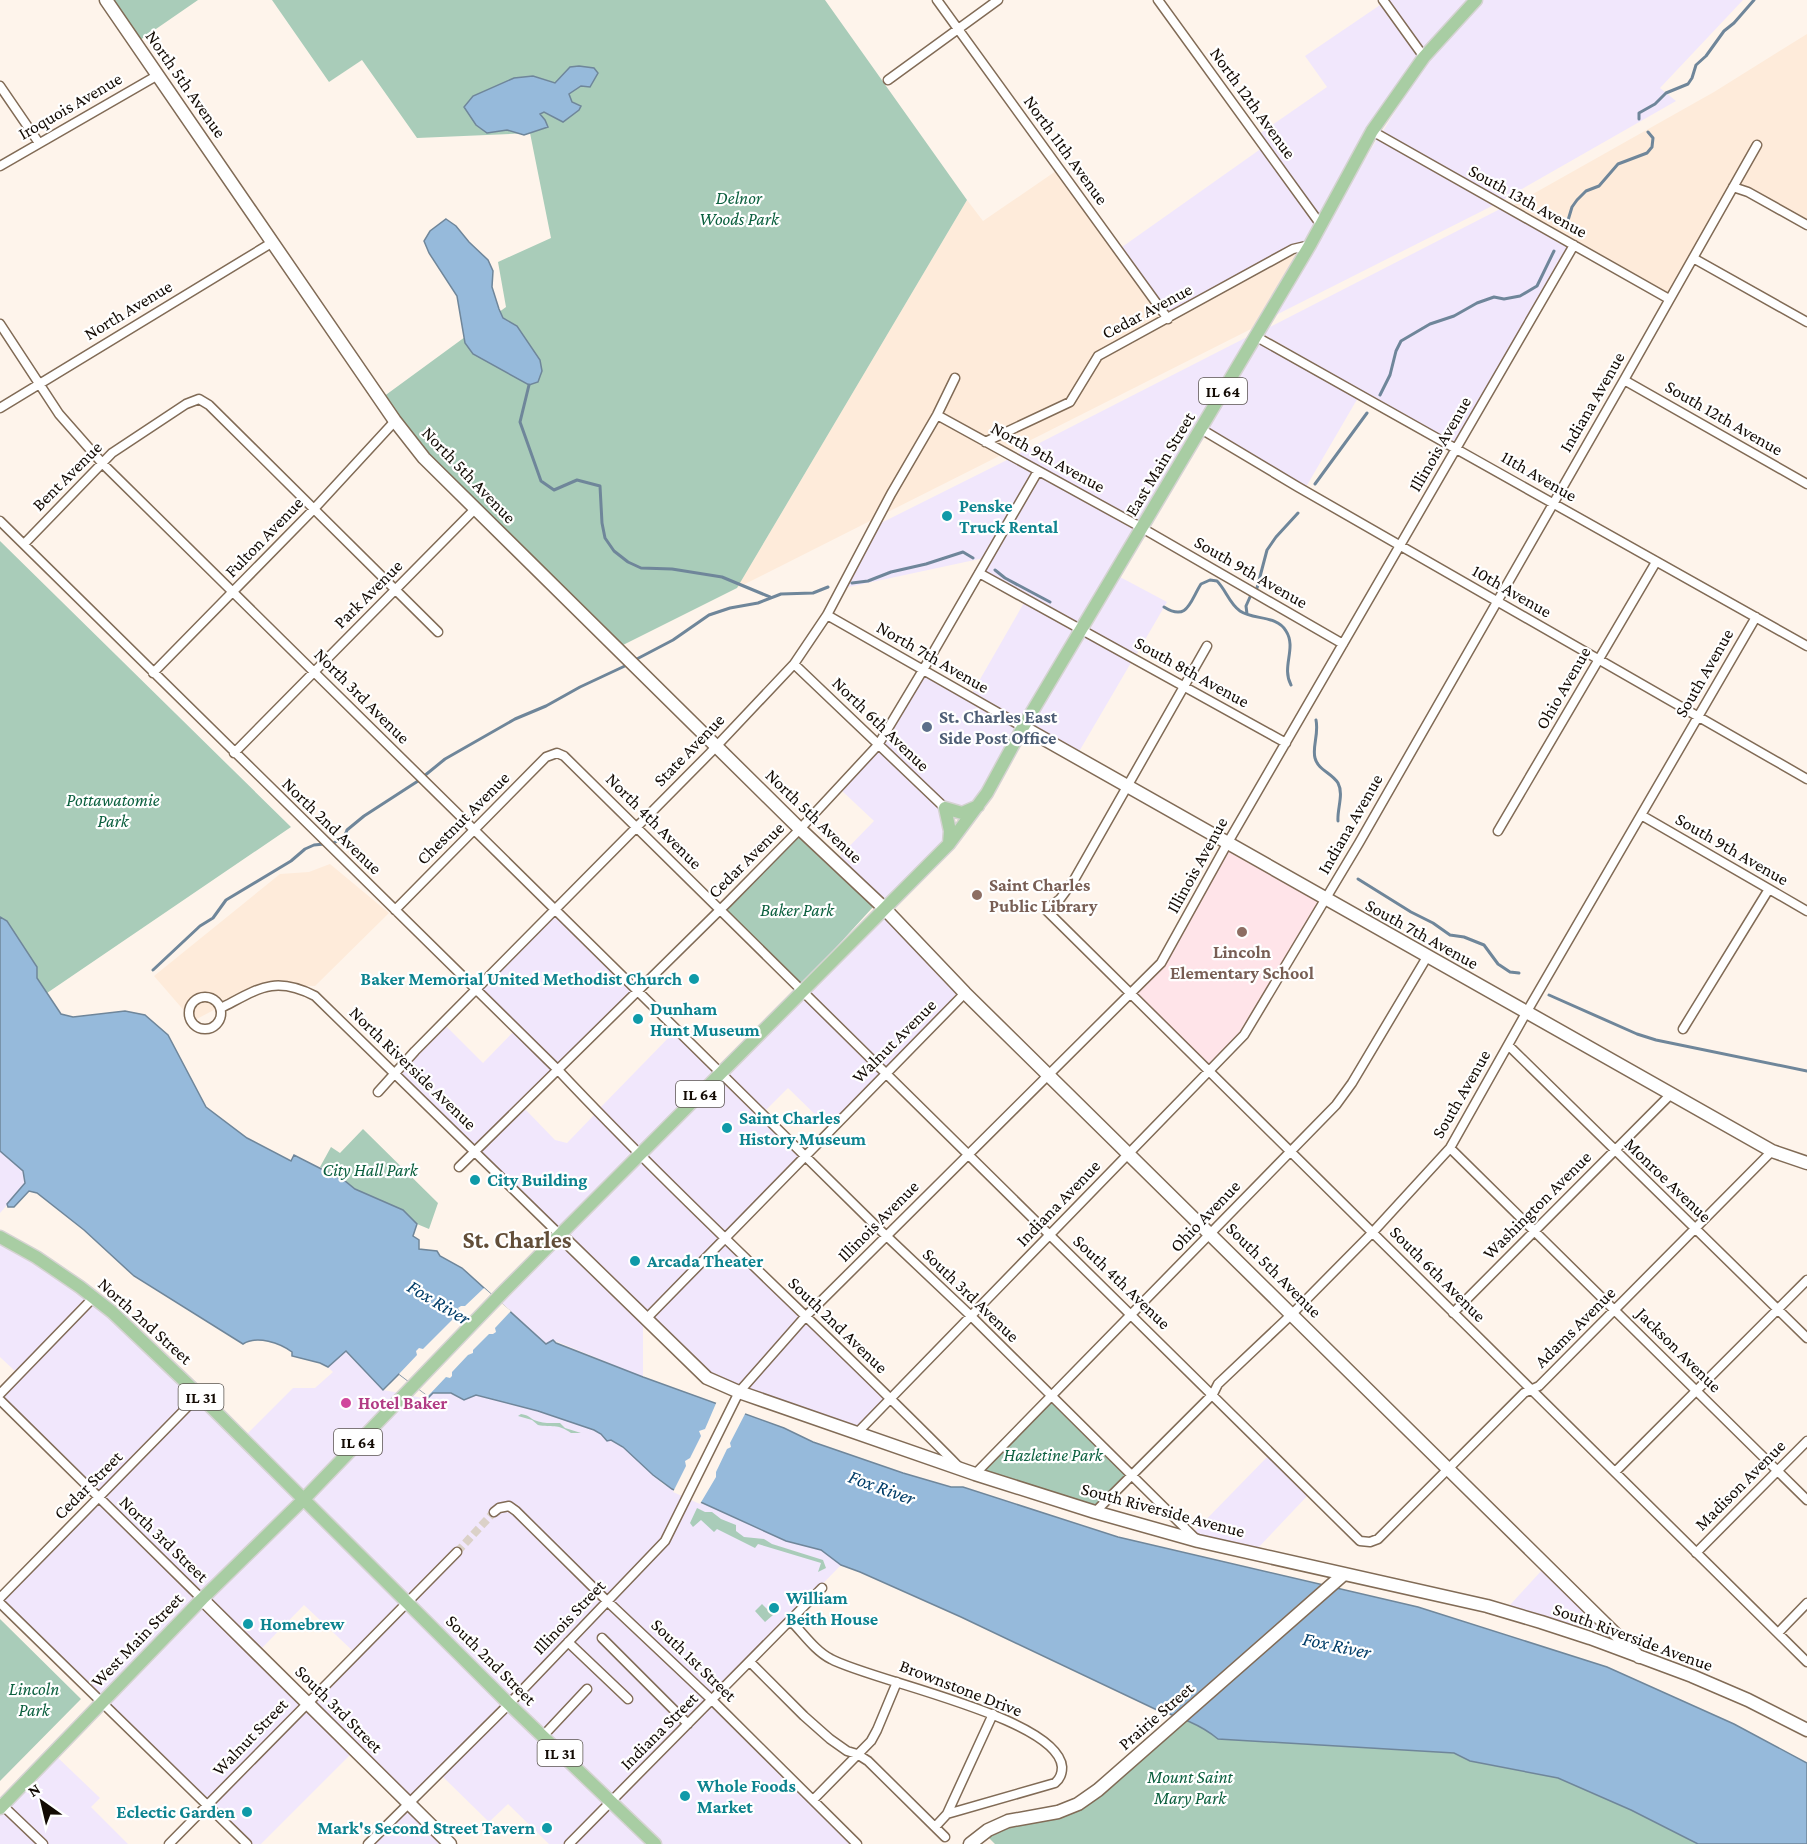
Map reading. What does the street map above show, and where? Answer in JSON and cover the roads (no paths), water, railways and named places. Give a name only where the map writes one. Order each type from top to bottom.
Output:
[{"type":"main road","name":"East Main Street","points":[[884,908],[949,844],[978,806],[1310,245],[1372,132],[1424,57],[1476,0]]},
{"type":"main road","points":[[945,808],[962,813],[978,806]]},
{"type":"main road","points":[[945,808],[948,818],[949,844]]},
{"type":"main road","name":"IL 64","points":[[303,1500],[498,1297],[884,908]]},
{"type":"main road","name":"North 2nd Street","points":[[0,1237],[36,1257],[94,1298],[199,1395],[303,1500]]},
{"type":"main road","name":"West Main Street","points":[[1,1805],[202,1599],[303,1500]]},
{"type":"main road","name":"South 2nd Street","points":[[303,1500],[654,1844]]},
{"type":"street","name":"North 5th Avenue","points":[[106,0],[395,421],[424,458],[800,829],[884,908]]},
{"type":"street","name":"North 11th Avenue","points":[[938,0],[1168,319]]},
{"type":"street","points":[[888,80],[998,0]]},
{"type":"street","name":"North 12th Avenue","points":[[1158,0],[1321,225]]},
{"type":"street","points":[[1383,0],[1424,57]]},
{"type":"street","name":"Iroquois Avenue","points":[[0,166],[158,75]]},
{"type":"street","points":[[0,86],[39,143]]},
{"type":"street","name":"South 13th Avenue","points":[[1372,132],[1669,299]]},
{"type":"street","name":"Indiana Avenue","points":[[857,1433],[1244,1035],[1326,900],[1757,145]]},
{"type":"street","points":[[1733,187],[1748,192],[1807,225]]},
{"type":"street","name":"North Avenue","points":[[0,408],[273,242]]},
{"type":"street","name":"Cedar Avenue","points":[[985,442],[1070,402],[1098,356],[1293,249],[1310,245]]},
{"type":"street","name":"Illinois Avenue","points":[[730,1410],[740,1392],[805,1317],[1161,963],[1227,844],[1574,245]]},
{"type":"street","points":[[1693,258],[1807,322]]},
{"type":"street","name":"North 3rd Avenue","points":[[0,324],[59,414],[103,464],[721,1073]]},
{"type":"street","name":"11th Avenue","points":[[1255,336],[1807,646]]},
{"type":"street","name":"State Avenue","points":[[378,1092],[394,1073],[717,746],[794,664],[827,615],[955,378]]},
{"type":"street","name":"South 12th Avenue","points":[[1624,380],[1807,484]]},
{"type":"street","name":"Bent Avenue","points":[[24,544],[112,453],[186,404],[199,399],[209,405],[313,510]]},
{"type":"street","name":"North 9th Avenue","points":[[937,415],[1142,528]]},
{"type":"street","name":"Fulton Avenue","points":[[153,673],[313,510],[395,421]]},
{"type":"street","name":"10th Avenue","points":[[1201,429],[1807,779]]},
{"type":"street","name":"Cedar Avenue","points":[[459,1167],[720,910],[878,745],[1038,471]]},
{"type":"street","name":"Park Avenue","points":[[234,753],[475,508]]},
{"type":"street","points":[[313,510],[438,632]]},
{"type":"street","name":"North 2nd Avenue","points":[[0,521],[558,1070],[639,1155]]},
{"type":"street","name":"South 9th Avenue","points":[[1142,528],[1343,644]]},
{"type":"street","name":"Ohio Avenue","points":[[1498,831],[1656,562]]},
{"type":"street","name":"South 8th Avenue","points":[[979,573],[1286,743]]},
{"type":"street","name":"North 7th Avenue","points":[[827,615],[1023,728]]},
{"type":"street","name":"South Avenue","points":[[1095,1512],[1213,1394],[1218,1384],[1292,1314],[1373,1232],[1450,1148],[1526,1012],[1756,617]]},
{"type":"street","points":[[1128,787],[1208,646]]},
{"type":"street","name":"North 6th Avenue","points":[[794,664],[945,808]]},
{"type":"street","name":"South 7th Avenue","points":[[1023,728],[1772,1151],[1807,1163]]},
{"type":"street","name":"North 4th Avenue","points":[[557,753],[564,756],[803,991]]},
{"type":"street","name":"Chestnut Avenue","points":[[395,910],[546,757],[557,753]]},
{"type":"street","name":"South 6th Avenue","points":[[1128,787],[1068,890],[1046,910],[1807,1662]]},
{"type":"street","name":"South 9th Avenue","points":[[1641,815],[1807,911]]},
{"type":"street","points":[[1683,1029],[1769,889]]},
{"type":"street","name":"South 5th Avenue","points":[[884,908],[965,993],[1050,1074],[1639,1657]]},
{"type":"street","name":"Ohio Avenue","points":[[975,1474],[1336,1105],[1352,1083],[1427,957]]},
{"type":"street","name":"North Riverside Avenue","points":[[220,1008],[262,987],[280,984],[298,987],[315,996],[560,1235]]},
{"type":"street","name":"South 4th Avenue","points":[[803,991],[1360,1540],[1370,1542]]},
{"type":"street","name":"Walnut Avenue","points":[[646,1319],[965,993]]},
{"type":"street","name":"Monroe Avenue","points":[[1508,1045],[1807,1338]]},
{"type":"street","name":"South 3rd Avenue","points":[[721,1073],[1198,1541]]},
{"type":"street","name":"Washington Avenue","points":[[1453,1313],[1671,1094]]},
{"type":"street","name":"Jackson Avenue","points":[[1450,1148],[1807,1500]]},
{"type":"street","name":"Adams Avenue","points":[[1370,1542],[1378,1539],[1524,1392],[1539,1386],[1772,1151]]},
{"type":"street","name":"South 2nd Avenue","points":[[639,1155],[962,1469]]},
{"type":"street","name":"South Riverside Avenue","points":[[560,1235],[706,1378],[740,1392],[975,1474],[1095,1512],[1198,1541],[1487,1605],[1590,1638],[1701,1680],[1807,1730]]},
{"type":"street","points":[[1615,1472],[1807,1280]]},
{"type":"street","points":[[0,1394],[94,1298]]},
{"type":"street","name":"Cedar Street","points":[[0,1598],[199,1395]]},
{"type":"street","name":"North 3rd Street","points":[[0,1400],[202,1599]]},
{"type":"street","name":"Illinois Street","points":[[368,1844],[509,1704],[665,1541],[730,1410]]},
{"type":"street","name":"Madison Avenue","points":[[1696,1553],[1807,1441]]},
{"type":"street","name":"South 1st Street","points":[[494,1512],[504,1506],[509,1506],[516,1511],[857,1844]]},
{"type":"street","name":"Walnut Street","points":[[169,1844],[457,1552]]},
{"type":"street","name":"Prairie Street","points":[[970,1844],[988,1830],[1008,1821],[1058,1812],[1078,1804],[1098,1791],[1344,1574]]},
{"type":"street","name":"Indiana Street","points":[[569,1844],[822,1588]]},
{"type":"street","name":"South 3rd Street","points":[[202,1599],[450,1844]]},
{"type":"street","points":[[0,1603],[247,1844]]},
{"type":"street","points":[[1778,1633],[1807,1603]]},
{"type":"street","name":"Brownstone Drive","points":[[791,1621],[832,1660],[993,1714],[1032,1733],[1055,1752],[1062,1765],[1059,1780],[947,1814]]},
{"type":"street","points":[[602,1638],[688,1724]]},
{"type":"street","points":[[568,1642],[628,1698]]},
{"type":"street","points":[[750,1662],[830,1739],[847,1751],[868,1761],[945,1837]]},
{"type":"street","points":[[813,1800],[871,1741],[897,1682]]},
{"type":"street","points":[[543,1736],[588,1689]]},
{"type":"street","points":[[935,1827],[947,1814],[993,1714]]},
{"type":"street","points":[[1,1805],[43,1844]]},
{"type":"water","points":[[570,67],[594,68],[598,73],[590,87],[581,86],[569,94],[572,102],[581,106],[563,122],[544,112],[540,114],[548,127],[524,135],[507,130],[487,133],[476,125],[464,107],[473,96],[514,78],[533,76],[555,83]]},
{"type":"water","points":[[446,219],[456,226],[488,260],[493,271],[492,287],[503,318],[517,326],[540,360],[542,371],[538,382],[529,385],[473,354],[465,343],[457,296],[429,253],[424,241],[430,231]]},
{"type":"water","name":"Fox River","points":[[0,917],[7,921],[37,967],[37,978],[61,1014],[73,1017],[125,1011],[145,1015],[168,1035],[206,1107],[247,1138],[291,1161],[294,1155],[345,1181],[355,1189],[403,1210],[417,1224],[413,1236],[419,1240],[419,1249],[437,1251],[440,1256],[462,1268],[546,1344],[553,1340],[643,1377],[784,1428],[813,1442],[903,1473],[951,1487],[963,1487],[1118,1537],[1418,1607],[1607,1667],[1734,1724],[1807,1763],[1807,1844],[1698,1844],[1631,1810],[1558,1778],[1470,1761],[1454,1753],[1218,1739],[1189,1721],[1157,1710],[961,1617],[841,1565],[821,1550],[786,1541],[672,1489],[623,1447],[611,1440],[607,1441],[594,1430],[538,1411],[476,1395],[464,1400],[451,1393],[433,1393],[427,1399],[425,1398],[427,1395],[399,1374],[383,1390],[346,1351],[328,1367],[292,1356],[292,1352],[268,1341],[255,1340],[243,1344],[134,1276],[84,1230],[37,1193],[29,1191],[14,1207],[8,1207],[7,1204],[25,1183],[23,1171],[0,1151]]},
{"type":"waterway","points":[[1639,119],[1639,113],[1655,104],[1666,93],[1688,84],[1696,65],[1754,0]]},
{"type":"waterway","points":[[1566,227],[1572,207],[1586,191],[1599,186],[1618,164],[1647,153],[1652,147],[1653,138],[1648,132]]},
{"type":"waterway","points":[[1380,395],[1390,375],[1401,341],[1430,324],[1454,316],[1477,303],[1494,297],[1504,299],[1520,296],[1537,286],[1554,251]]},
{"type":"waterway","points":[[529,385],[520,422],[541,481],[554,490],[577,480],[600,486],[605,538],[614,551],[628,562],[641,568],[672,569],[722,577],[770,597]]},
{"type":"waterway","points":[[1315,484],[1367,413]]},
{"type":"waterway","points":[[1257,588],[1267,550],[1298,513]]},
{"type":"waterway","points":[[852,583],[868,581],[891,572],[963,552],[973,558]]},
{"type":"waterway","points":[[995,570],[1005,578],[1050,602]]},
{"type":"waterway","points":[[1164,607],[1172,611],[1183,611],[1191,603],[1201,584],[1210,580],[1217,581],[1240,611],[1277,622],[1286,631],[1290,644],[1288,678],[1291,685]]},
{"type":"waterway","points":[[633,661],[673,640],[709,615],[730,608],[758,603],[781,594],[813,593],[828,587]]},
{"type":"waterway","points":[[1247,614],[1246,606],[1250,597]]},
{"type":"waterway","points":[[331,844],[344,838],[347,830],[364,816],[418,781],[445,759],[515,719],[627,665]]},
{"type":"waterway","points":[[1316,720],[1315,758],[1319,766],[1340,787],[1338,821]]},
{"type":"waterway","points":[[153,970],[200,926],[213,918],[226,900],[291,861],[305,849],[324,844]]},
{"type":"waterway","points":[[1358,879],[1450,935],[1464,937],[1484,945],[1498,964],[1510,972],[1519,973]]},
{"type":"waterway","points":[[1549,995],[1637,1034],[1656,1040],[1807,1071]]},
{"type":"tunnel","points":[[457,1552],[494,1512]]},
{"type":"place","name":"Penske Truck Rental","points":[[947,516]]},
{"type":"place","name":"St. Charles East Side Post Office","points":[[927,727]]},
{"type":"place","name":"Saint Charles Public Library","points":[[977,895]]},
{"type":"place","name":"Lincoln Elementary School","points":[[1242,932]]},
{"type":"place","name":"Baker Memorial United Methodist Church","points":[[694,979]]},
{"type":"place","name":"Dunham Hunt Museum","points":[[638,1019]]},
{"type":"place","name":"Saint Charles History Museum","points":[[727,1128]]},
{"type":"place","name":"City Building","points":[[475,1180]]},
{"type":"place","name":"Arcada Theater","points":[[635,1261]]},
{"type":"place","name":"Hotel Baker","points":[[346,1403]]},
{"type":"place","name":"William Beith House","points":[[774,1608]]},
{"type":"place","name":"Homebrew","points":[[248,1624]]},
{"type":"place","name":"Whole Foods Market","points":[[685,1796]]},
{"type":"place","name":"Eclectic Garden","points":[[247,1812]]},
{"type":"place","name":"Mark's Second Street Tavern","points":[[547,1828]]},
{"type":"district","name":"St. Charles","points":[[517,1239]]},
{"type":"park label","name":"Delnor Woods Park","points":[[739,208]]},
{"type":"park label","name":"Pottawatomie Park","points":[[113,810]]},
{"type":"park label","name":"Baker Park","points":[[797,910]]},
{"type":"park label","name":"City Hall Park","points":[[370,1170]]},
{"type":"park label","name":"Hazletine Park","points":[[1053,1455]]},
{"type":"park label","name":"Lincoln Park","points":[[34,1699]]},
{"type":"park label","name":"Mount Saint Mary Park","points":[[1190,1787]]}]
